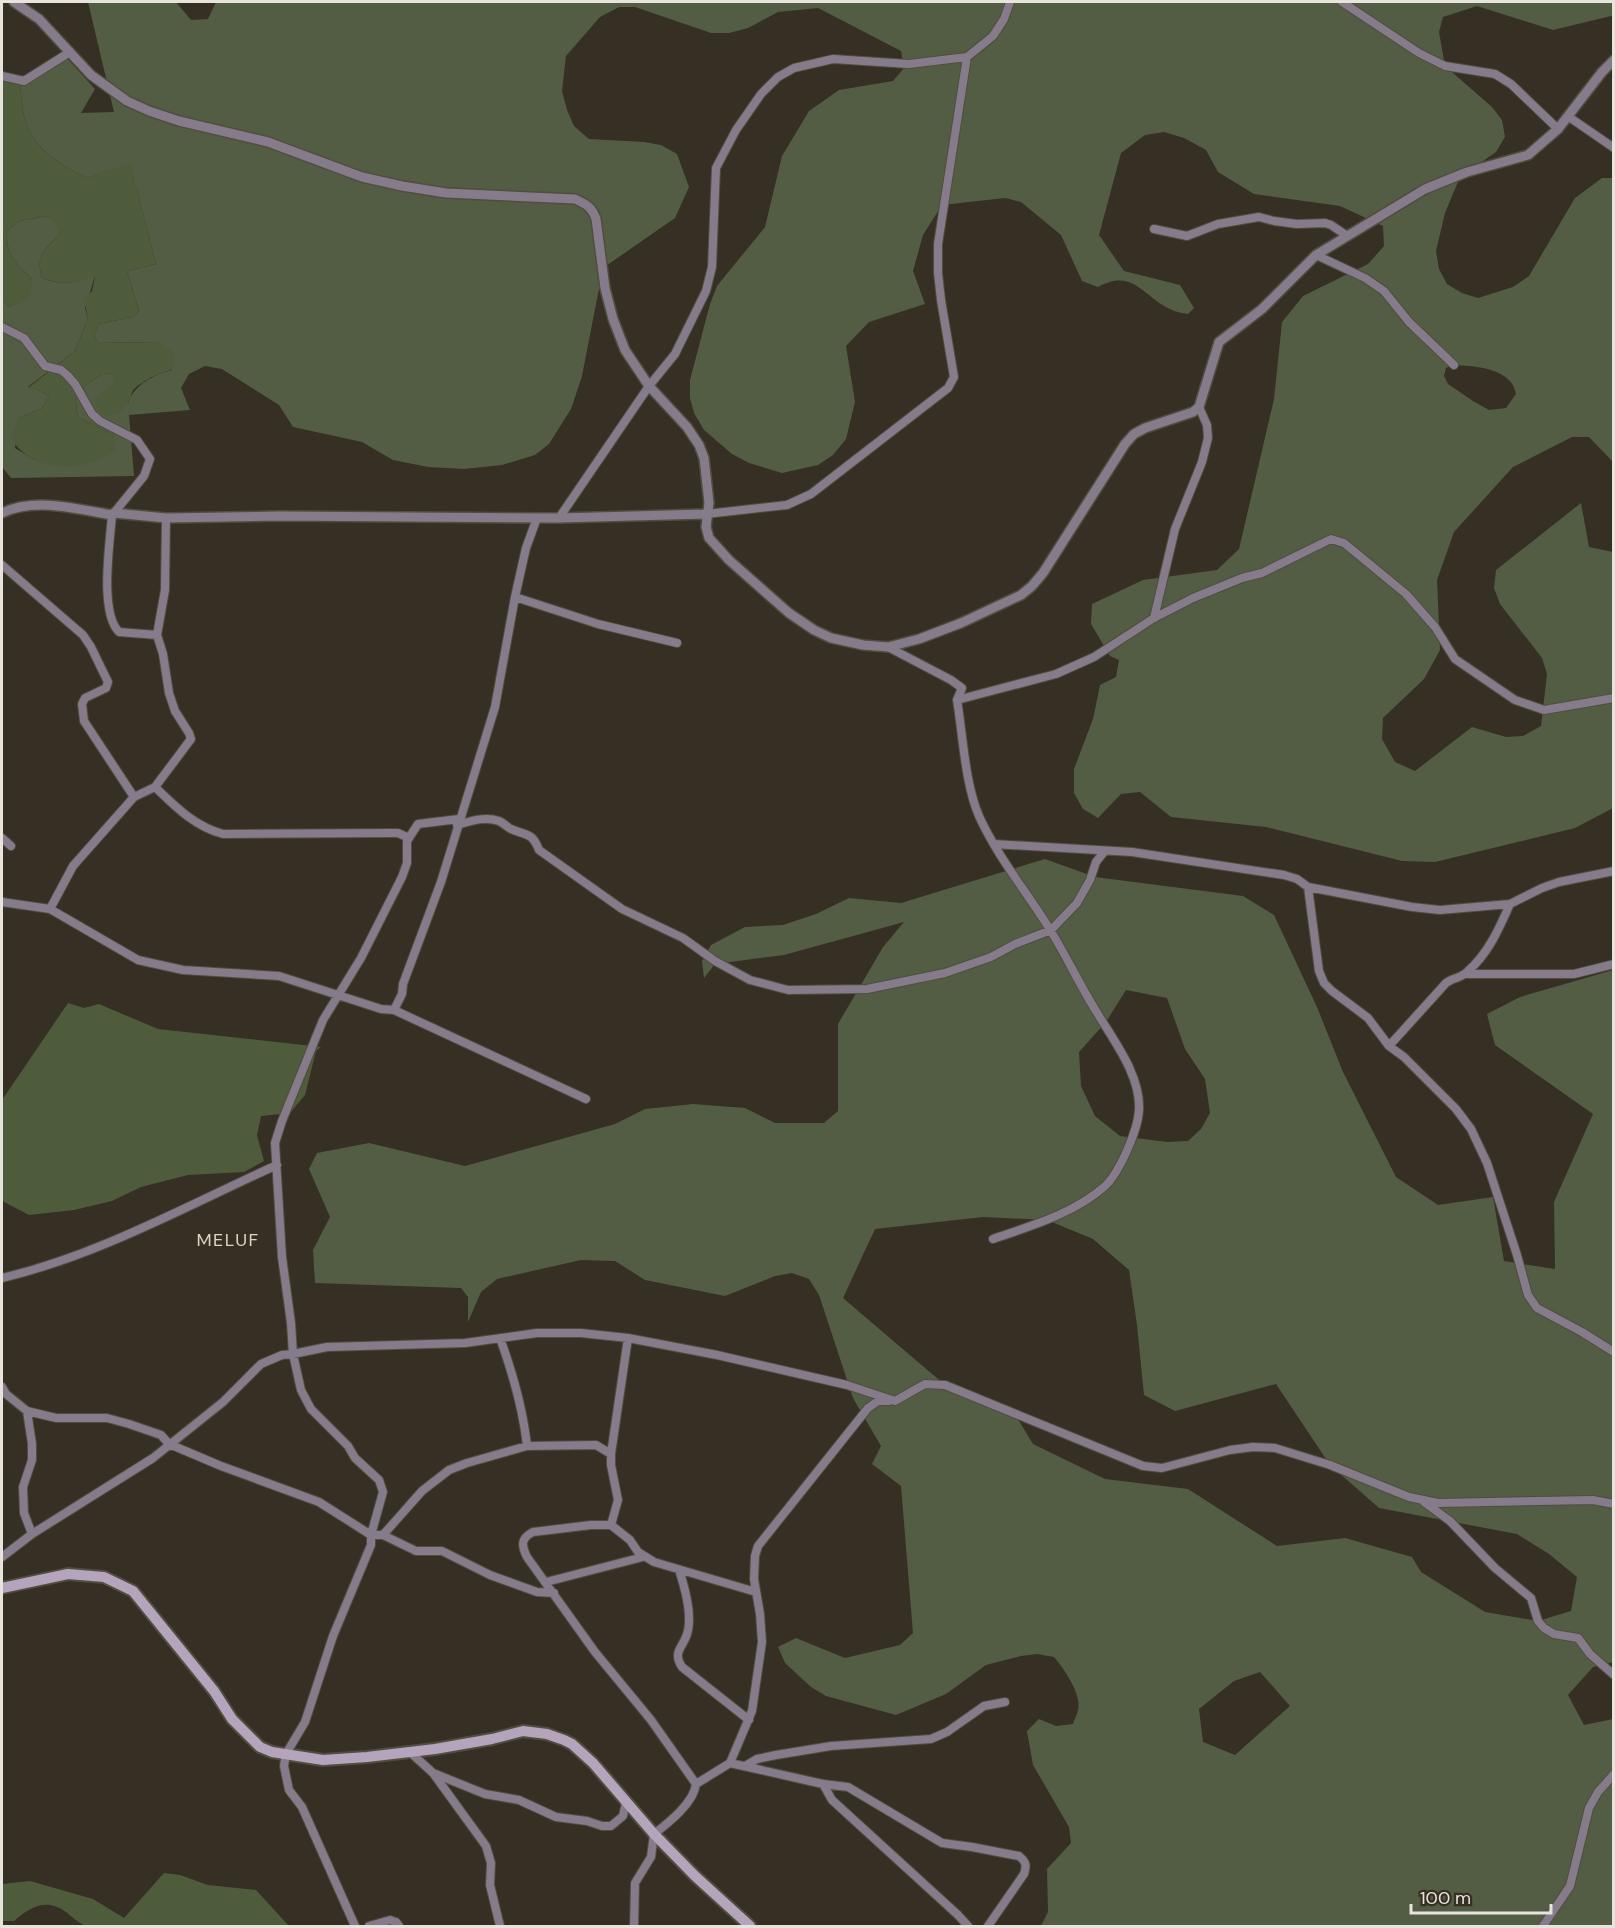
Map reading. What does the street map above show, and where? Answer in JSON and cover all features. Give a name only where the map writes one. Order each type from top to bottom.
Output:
[{"type":"main road","points":[[2,1588],[68,1574],[104,1577],[133,1591],[214,1691],[232,1719],[260,1747],[272,1752],[323,1760],[411,1753],[492,1739],[523,1731],[547,1734],[572,1744],[593,1763],[654,1834],[695,1876],[750,1926]]},
{"type":"street","points":[[14,2],[39,19],[91,75],[127,101],[149,111],[179,121],[268,142],[362,177],[446,193],[575,199],[586,204],[593,210],[596,219],[605,288],[613,319],[625,350],[649,386],[687,427],[699,445],[706,469],[709,503],[706,527],[709,538],[729,560],[789,613],[814,630],[831,638],[863,645],[888,647],[919,639],[961,623],[1027,590],[1043,573],[1119,453],[1134,434],[1193,412],[1199,407],[1219,342],[1262,309],[1316,255],[1346,235],[1435,184],[1467,172],[1528,155],[1569,117],[1602,72],[1614,60]]},
{"type":"street","points":[[559,518],[649,386],[675,354],[706,291],[712,267],[716,168],[736,130],[761,94],[778,77],[794,68],[833,59],[909,64],[967,57],[986,44],[993,36],[1004,19],[1010,2]]},
{"type":"street","points":[[1342,2],[1419,52],[1445,66],[1495,74],[1511,84],[1558,129]]},
{"type":"street","points":[[2,76],[24,81],[70,52]]},
{"type":"street","points":[[2,513],[26,506],[41,505],[166,518],[279,516],[559,518],[706,514],[787,505],[811,494],[948,388],[954,377],[940,300],[938,244],[967,57]]},
{"type":"street","points":[[1569,117],[1614,148]]},
{"type":"street","points":[[1154,229],[1181,237],[1218,224],[1259,217],[1297,224],[1325,223],[1346,235]]},
{"type":"street","points":[[1316,255],[1365,278],[1384,291],[1408,322],[1454,365]]},
{"type":"street","points":[[2,327],[24,338],[45,366],[61,370],[67,375],[75,384],[92,414],[100,421],[137,440],[146,451],[150,459],[144,476],[113,514],[108,601],[111,622],[119,632],[157,636]]},
{"type":"street","points":[[1154,618],[1175,529],[1202,462],[1208,438],[1207,425],[1199,407]]},
{"type":"street","points":[[50,909],[73,866],[134,797],[155,787],[191,739],[175,711],[169,693],[163,654],[157,636],[165,590],[166,518]]},
{"type":"street","points":[[394,1010],[402,994],[403,984],[441,882],[495,707],[515,597],[526,548],[537,518]]},
{"type":"street","points":[[957,700],[1056,674],[1094,657],[1154,618],[1193,598],[1242,578],[1262,573],[1331,539],[1344,543],[1406,594],[1435,627],[1455,659],[1515,700],[1544,710],[1614,698]]},
{"type":"street","points":[[2,565],[83,635],[91,647],[108,682],[106,688],[85,698],[82,704],[84,721],[134,797]]},
{"type":"street","points":[[515,597],[598,624],[677,643]]},
{"type":"street","points":[[888,647],[962,688],[957,700],[972,796],[979,817],[994,844],[1051,930],[1136,1084],[1139,1110],[1135,1129],[1117,1172],[1103,1188],[1071,1209],[993,1239]]},
{"type":"street","points":[[155,787],[189,819],[212,831],[224,834],[391,832],[409,838]]},
{"type":"street","points":[[355,1926],[303,1807],[289,1790],[284,1766],[286,1754],[305,1722],[333,1636],[371,1545],[371,1535],[383,1492],[379,1480],[355,1458],[348,1446],[311,1409],[301,1390],[293,1354],[282,1257],[275,1143],[279,1127],[323,1020],[361,958],[402,877],[407,863],[409,838],[418,824],[489,819],[528,833],[539,850],[622,909],[683,938],[715,961],[750,980],[788,990],[867,989],[899,984],[945,973],[991,957],[1015,944],[1051,930],[1077,903],[1090,880],[1096,862],[1104,852]]},
{"type":"street","points":[[2,838],[11,846]]},
{"type":"street","points":[[994,844],[1132,852],[1284,875],[1308,886],[1412,907],[1440,910],[1510,904],[1559,882],[1614,871]]},
{"type":"street","points":[[1308,886],[1319,970],[1324,983],[1368,1018],[1389,1046],[1404,1057],[1456,1109],[1471,1129],[1487,1163],[1528,1295],[1537,1308],[1614,1352]]},
{"type":"street","points":[[2,902],[50,909],[138,960],[183,970],[279,976],[338,993],[381,1009],[394,1010],[586,1099]]},
{"type":"street","points":[[1465,974],[1496,937],[1510,904]]},
{"type":"street","points":[[1389,1046],[1451,979],[1465,974],[1574,974],[1614,964]]},
{"type":"street","points":[[2,1278],[31,1271],[118,1240],[277,1166]]},
{"type":"street","points":[[2,1557],[32,1534],[153,1458],[223,1402],[261,1364],[282,1355],[327,1347],[465,1343],[537,1333],[570,1333],[628,1338],[717,1355],[847,1385],[895,1401]]},
{"type":"street","points":[[500,1338],[524,1414],[527,1446]]},
{"type":"street","points":[[611,1525],[618,1500],[610,1465],[611,1454],[628,1338]]},
{"type":"street","points":[[634,1926],[635,1884],[651,1857],[654,1834],[675,1818],[693,1794],[696,1784],[730,1763],[749,1720],[762,1642],[754,1579],[758,1546],[868,1408],[878,1401],[895,1401],[925,1384],[945,1385],[1143,1466],[1162,1468],[1230,1450],[1253,1447],[1275,1448],[1330,1465],[1423,1501],[1438,1503],[1593,1500],[1614,1504]]},
{"type":"street","points":[[2,1387],[6,1394],[27,1411],[56,1418],[113,1419],[162,1435],[170,1444],[230,1470],[319,1502],[371,1535],[383,1535],[416,1551],[442,1551],[490,1575],[537,1592],[554,1593]]},
{"type":"street","points":[[27,1411],[32,1461],[23,1486],[24,1513],[32,1534]]},
{"type":"street","points":[[383,1535],[422,1491],[449,1470],[498,1453],[527,1446],[596,1444],[611,1454]]},
{"type":"street","points":[[1423,1501],[1450,1521],[1495,1568],[1531,1598],[1539,1621],[1544,1628],[1554,1634],[1578,1638],[1590,1654],[1614,1675]]},
{"type":"street","points":[[696,1784],[651,1720],[595,1652],[523,1549],[522,1542],[533,1532],[611,1525],[626,1535],[643,1557],[756,1592]]},
{"type":"street","points":[[546,1582],[643,1557]]},
{"type":"street","points":[[679,1570],[688,1600],[688,1631],[677,1652],[678,1660],[682,1667],[749,1720]]},
{"type":"street","points":[[745,1766],[757,1759],[831,1746],[931,1739],[947,1732],[984,1706],[1005,1702]]},
{"type":"street","points":[[411,1753],[433,1773],[463,1812],[489,1852],[490,1885],[500,1926]]},
{"type":"street","points":[[730,1763],[824,1784],[848,1787],[942,1843],[972,1846],[1019,1856],[1025,1861],[1024,1874],[988,1926]]},
{"type":"street","points":[[433,1773],[485,1794],[519,1800],[556,1817],[587,1821],[602,1826],[611,1826],[618,1821],[623,1816],[626,1802]]},
{"type":"street","points":[[1544,1926],[1570,1886],[1589,1808],[1598,1792],[1614,1774]]},
{"type":"street","points":[[824,1784],[832,1800],[968,1926]]},
{"type":"street","points":[[369,1926],[390,1920],[399,1926]]},
{"type":"green space","points":[[88,2],[176,2],[191,20],[208,19],[216,2],[1613,2],[1613,15],[1611,16],[1553,30],[1477,6],[1443,17],[1439,32],[1445,66],[1492,107],[1502,120],[1505,137],[1496,152],[1460,177],[1445,213],[1436,251],[1439,269],[1447,284],[1462,293],[1478,298],[1513,287],[1529,276],[1575,198],[1602,178],[1613,178],[1613,462],[1589,437],[1572,437],[1513,467],[1454,532],[1437,580],[1440,650],[1424,679],[1383,718],[1382,739],[1395,762],[1415,771],[1472,727],[1506,737],[1523,736],[1541,726],[1547,674],[1542,658],[1500,604],[1494,588],[1496,570],[1581,503],[1589,547],[1613,552],[1613,808],[1575,828],[1435,862],[1402,861],[1266,827],[1171,817],[1140,792],[1121,794],[1098,818],[1083,809],[1074,793],[1074,769],[1093,719],[1100,685],[1116,677],[1119,660],[1110,656],[1091,624],[1092,604],[1143,580],[1217,570],[1239,549],[1274,399],[1282,322],[1303,296],[1368,264],[1384,246],[1383,226],[1340,206],[1254,194],[1218,172],[1206,150],[1184,138],[1164,132],[1145,135],[1121,153],[1099,235],[1124,271],[1180,285],[1194,308],[1188,314],[1176,312],[1160,304],[1129,282],[1110,282],[1098,287],[1082,281],[1061,235],[1021,202],[1005,198],[942,205],[923,235],[913,271],[925,304],[869,322],[846,346],[855,402],[846,439],[833,455],[818,465],[782,473],[749,463],[732,454],[704,430],[694,413],[690,398],[690,380],[710,304],[717,286],[765,227],[782,156],[809,111],[839,90],[893,81],[904,68],[901,51],[818,8],[778,12],[748,28],[729,33],[711,33],[635,7],[619,7],[600,17],[566,56],[562,91],[567,110],[574,126],[589,139],[644,142],[661,145],[677,154],[689,187],[675,218],[603,268],[582,376],[571,409],[549,444],[535,455],[502,465],[464,469],[428,467],[393,460],[362,442],[293,427],[279,405],[222,369],[205,366],[189,374],[181,388],[190,410],[129,415],[134,476],[11,478],[2,467],[2,301],[10,307],[33,280],[13,259],[8,248],[7,231],[19,221],[48,216],[56,222],[60,234],[43,253],[40,263],[42,278],[68,283],[95,276],[85,308],[88,318],[75,351],[28,387],[41,391],[49,397],[42,408],[19,418],[15,448],[33,459],[54,465],[113,435],[78,417],[75,397],[86,385],[103,373],[113,374],[115,384],[128,403],[131,396],[145,381],[172,370],[161,343],[97,342],[94,334],[99,324],[132,317],[139,311],[127,271],[156,264],[130,164],[87,178],[57,161],[40,146],[28,127],[23,112],[20,83],[65,56],[95,89],[81,113],[114,112]],"holes":[[[1454,365],[1482,368],[1500,374],[1513,385],[1516,394],[1506,408],[1489,410],[1448,384],[1444,376],[1446,368]]]},
{"type":"green space","points":[[2,81],[20,83],[24,116],[28,127],[40,146],[57,161],[87,178],[130,163],[156,264],[127,271],[139,311],[132,317],[99,324],[94,334],[97,342],[161,343],[173,353],[175,363],[171,370],[142,382],[134,389],[130,399],[121,410],[105,416],[98,410],[95,397],[114,384],[113,374],[103,373],[86,385],[75,397],[78,417],[113,435],[116,451],[81,465],[67,467],[39,461],[22,452],[11,437],[19,418],[42,408],[49,397],[41,391],[28,388],[75,351],[88,318],[84,299],[92,291],[95,277],[68,283],[42,278],[40,263],[43,253],[60,234],[55,222],[48,216],[19,221],[7,231],[8,248],[13,259],[33,280],[29,299],[10,307],[2,301]]},
{"type":"green space","points":[[1045,859],[1095,877],[1243,896],[1274,915],[1317,1007],[1343,1072],[1396,1177],[1438,1205],[1493,1197],[1504,1261],[1555,1269],[1554,1202],[1593,1114],[1495,1045],[1487,1014],[1520,997],[1613,970],[1613,1662],[1593,1667],[1568,1695],[1584,1725],[1613,1719],[1613,1926],[1041,1926],[1048,1912],[1047,1869],[1071,1843],[1069,1827],[1033,1765],[1027,1731],[1039,1719],[1056,1726],[1073,1724],[1079,1704],[1075,1689],[1054,1657],[1037,1654],[986,1665],[946,1694],[896,1715],[826,1696],[811,1687],[785,1663],[778,1647],[796,1638],[845,1658],[900,1645],[913,1633],[901,1486],[872,1464],[881,1446],[853,1398],[819,1295],[809,1279],[792,1273],[775,1276],[725,1296],[645,1280],[615,1261],[581,1260],[497,1279],[481,1292],[468,1322],[468,1297],[461,1288],[315,1283],[313,1250],[330,1217],[309,1169],[317,1153],[369,1143],[465,1166],[615,1124],[645,1109],[693,1104],[745,1108],[775,1123],[824,1123],[838,1111],[838,1024],[883,947],[904,922],[784,955],[715,964],[704,978],[702,961],[711,945],[745,927],[783,925],[816,914],[849,898],[901,903]],"holes":[[[1126,990],[1167,998],[1185,1049],[1205,1079],[1210,1113],[1201,1129],[1188,1141],[1167,1142],[1120,1136],[1095,1116],[1081,1086],[1079,1052],[1106,1022]],[[983,1217],[1047,1220],[1093,1239],[1129,1270],[1144,1395],[1175,1411],[1276,1384],[1330,1465],[1379,1508],[1517,1534],[1549,1554],[1577,1577],[1571,1611],[1538,1621],[1485,1612],[1421,1572],[1412,1557],[1345,1538],[1277,1546],[1188,1489],[1105,1479],[1033,1444],[1016,1416],[945,1385],[843,1298],[875,1229]],[[1260,1672],[1290,1706],[1235,1755],[1203,1742],[1199,1709],[1234,1681]]]},
{"type":"green space","points":[[68,1003],[84,1008],[99,1004],[158,1029],[321,1047],[316,1051],[305,1095],[290,1113],[261,1116],[257,1135],[264,1161],[244,1172],[188,1175],[141,1187],[112,1201],[74,1210],[29,1215],[2,1199],[2,1100]]},
{"type":"green space","points":[[164,1873],[180,1875],[208,1885],[256,1890],[289,1926],[85,1926],[52,1905],[32,1908],[14,1921],[2,1921],[2,1884],[30,1881],[93,1899],[124,1918]]},
{"type":"district","name":"MELUF","points":[[228,1240]]}]
